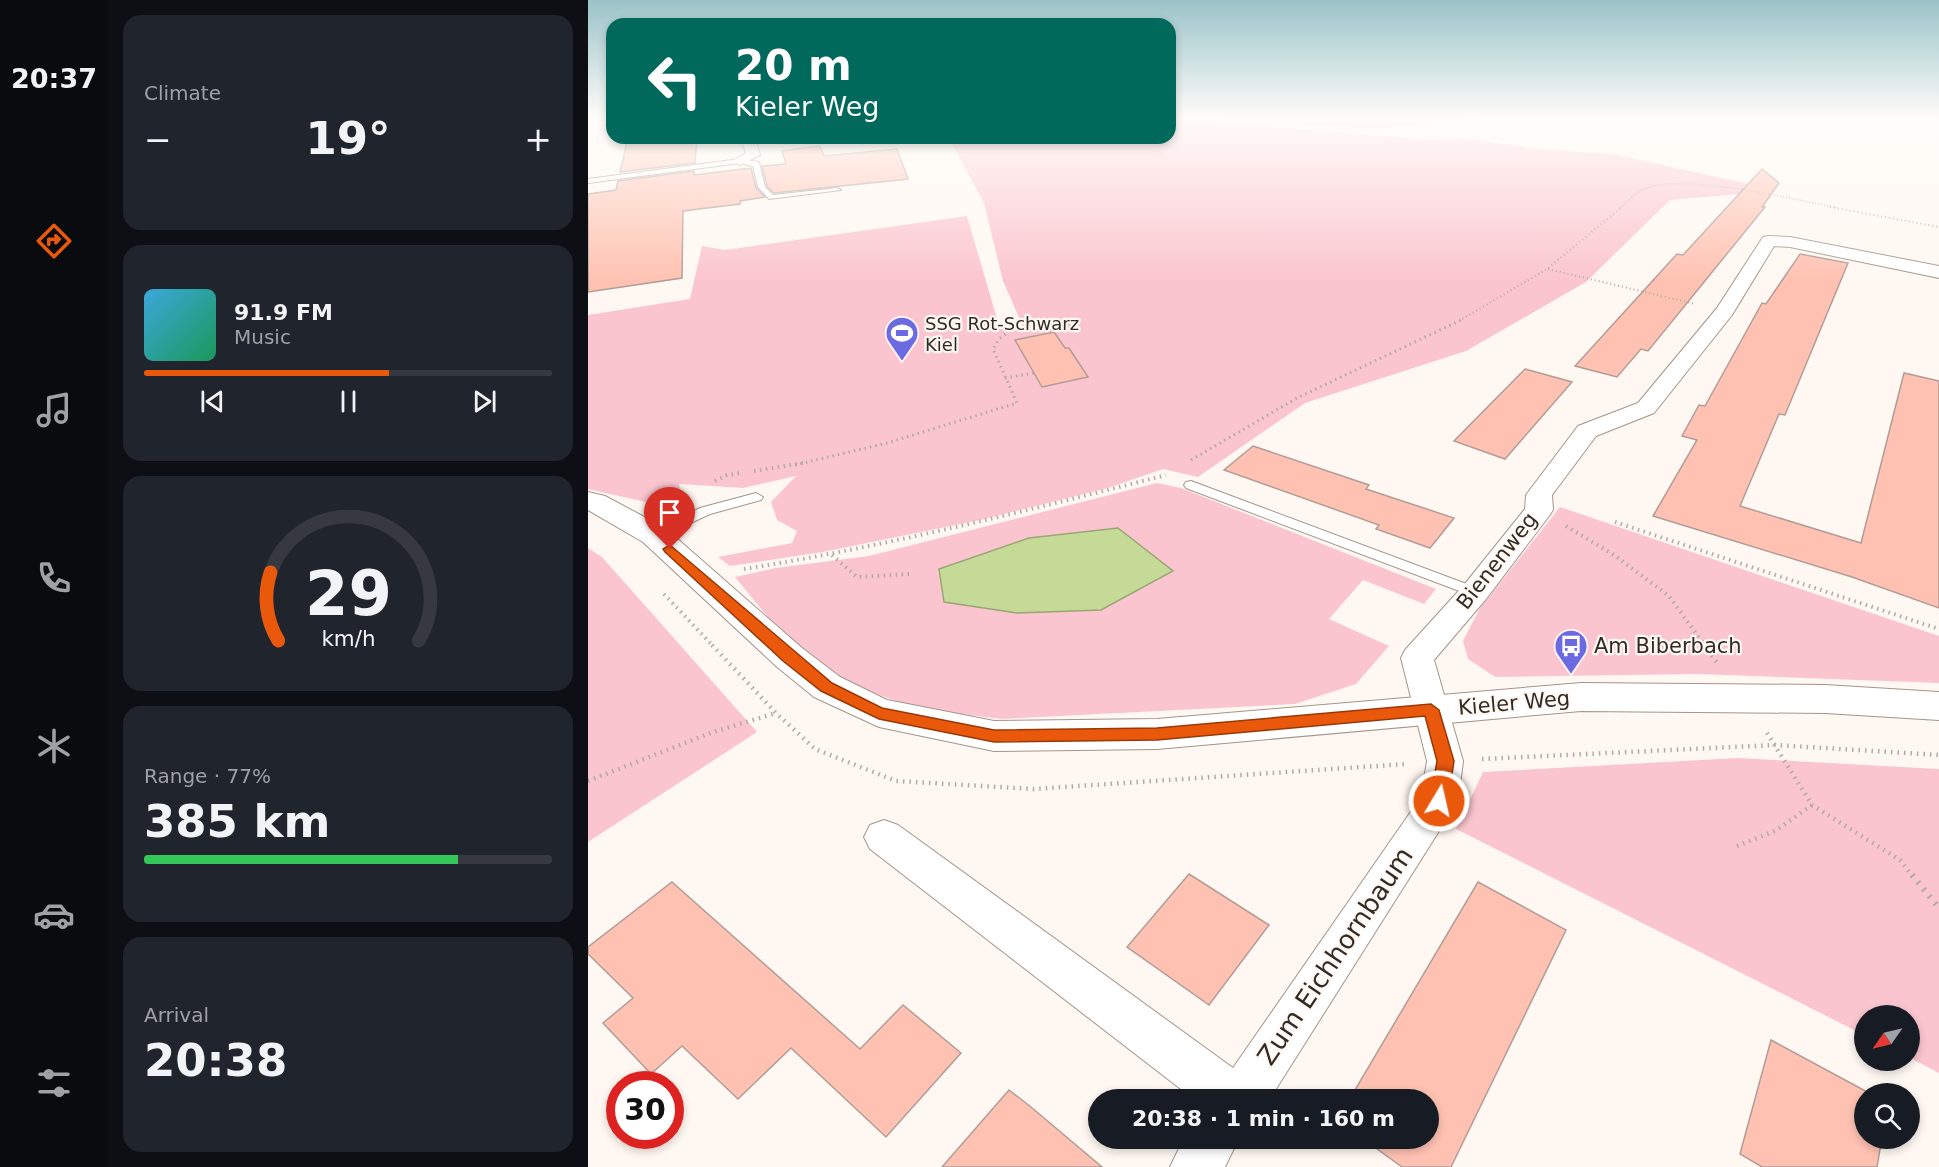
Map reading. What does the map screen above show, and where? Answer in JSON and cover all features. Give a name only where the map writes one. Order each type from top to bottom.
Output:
[{"type":"street","name":"Bienenweg","points":[[1431,710],[1417,658],[1475,592],[1539,510],[1539,495],[1587,431],[1646,408],[1725,311],[1769,241],[1790,242],[1939,272]]},
{"type":"street","name":"Kieler Weg","points":[[588,501],[595,502],[654,535],[827,687],[879,713],[994,736],[1157,734],[1581,697],[1825,699],[1939,706]]},
{"type":"street","name":"Zum Eichhornbaum","points":[[1245,1089],[1439,801],[1446,761],[1431,710]]},
{"type":"street","points":[[884,837],[1223,1089]]},
{"type":"street","points":[[1196,1167],[1207,1149]]},
{"type":"lane","points":[[588,181],[653,172]]},
{"type":"lane","points":[[757,172],[760,188],[763,193],[772,197],[837,190]]},
{"type":"lane","points":[[1191,485],[1475,592]]},
{"type":"lane","points":[[654,535],[705,511],[756,497]]},
{"type":"path","points":[[1182,466],[1297,398],[1446,329],[1547,269],[1642,190],[1664,184],[1726,187],[1939,227]]},
{"type":"path","points":[[1547,269],[1725,311]]},
{"type":"path","points":[[710,486],[718,477],[727,474],[782,468],[907,438],[1017,403],[993,349],[999,339],[1014,328]]},
{"type":"path","points":[[1005,378],[1034,373]]},
{"type":"path","points":[[701,577],[832,555],[1005,517],[1162,477],[1172,471]]},
{"type":"path","points":[[1615,522],[1939,629]]},
{"type":"path","points":[[832,555],[857,577],[910,574]]},
{"type":"path","points":[[588,781],[713,732],[776,713]]},
{"type":"path","points":[[1737,846],[1775,831],[1812,806]]},
{"type":"shaded area","points":[[968,172],[1696,172],[1753,185],[1741,194],[1670,200],[1586,282],[1466,351],[1305,403],[1198,477],[1163,469],[1108,488],[980,520],[823,552],[730,566],[718,557],[792,543],[797,531],[777,520],[771,502],[796,476],[743,488],[679,484],[680,489],[650,503],[588,489],[588,315],[690,299],[702,246],[725,250],[967,216],[1000,329],[1024,329],[1003,281],[984,203]]},
{"type":"shaded area","points":[[1157,483],[1181,488],[1436,589],[1424,604],[1363,580],[1329,619],[1389,646],[1356,684],[1295,704],[1001,719],[913,708],[847,682],[777,628],[735,577],[776,568],[869,556]]},
{"type":"shaded area","points":[[1560,507],[1939,636],[1939,683],[1698,674],[1495,677],[1468,659],[1463,641],[1480,608]]},
{"type":"shaded area","points":[[1118,528],[1173,571],[1101,610],[1017,613],[944,602],[939,569],[1029,538]]},
{"type":"shaded area","points":[[588,548],[602,557],[757,732],[588,842]]},
{"type":"shaded area","points":[[1738,758],[1939,769],[1939,1073],[1920,1063],[1920,1005],[1854,1005],[1854,1030],[1456,829],[1483,772]]},
{"type":"building","points":[[683,172],[694,172],[694,175],[752,172],[756,188],[765,197],[740,201],[740,204],[683,211],[682,278],[588,292],[588,194],[616,190],[618,181]]},
{"type":"building","points":[[764,172],[906,172],[908,179],[774,193],[767,186]]},
{"type":"building","points":[[1759,172],[1766,172],[1779,183],[1762,207],[1765,207],[1648,351],[1641,349],[1617,377],[1575,366],[1677,254],[1683,255]]},
{"type":"building","points":[[1800,254],[1848,263],[1785,415],[1779,414],[1740,506],[1861,543],[1904,373],[1939,381],[1939,608],[1852,577],[1653,516],[1697,440],[1682,436],[1699,405],[1705,406],[1762,303],[1766,304]]},
{"type":"building","points":[[1054,332],[1065,348],[1069,348],[1088,377],[1042,387],[1015,340]]},
{"type":"building","points":[[1525,369],[1572,382],[1505,459],[1454,441]]},
{"type":"building","points":[[1253,446],[1369,485],[1366,489],[1454,518],[1430,548],[1376,529],[1379,525],[1224,470]]},
{"type":"building","points":[[1189,874],[1269,925],[1209,1005],[1127,947]]},
{"type":"building","points":[[672,882],[860,1049],[903,1005],[961,1053],[886,1137],[791,1048],[738,1099],[682,1046],[654,1071],[648,1071],[603,1023],[633,998],[588,954],[588,947]]},
{"type":"building","points":[[1478,882],[1566,930],[1451,1167],[1402,1167],[1377,1149],[1439,1149],[1439,1089],[1356,1089]]},
{"type":"building","points":[[1771,1040],[1854,1085],[1854,1149],[1880,1149],[1877,1167],[1762,1167],[1740,1154]]},
{"type":"building","points":[[1009,1090],[1031,1107],[1102,1167],[942,1167]]},
{"type":"place","name":"SSG Rot-Schwarz Kiel","points":[[902,362]]},
{"type":"place","name":"Am Biberbach","points":[[1571,675]]},
{"type":"route","points":[[670,549],[789,657],[827,687],[879,713],[994,736],[1157,734],[1431,710],[1446,761],[1439,801]]}]
